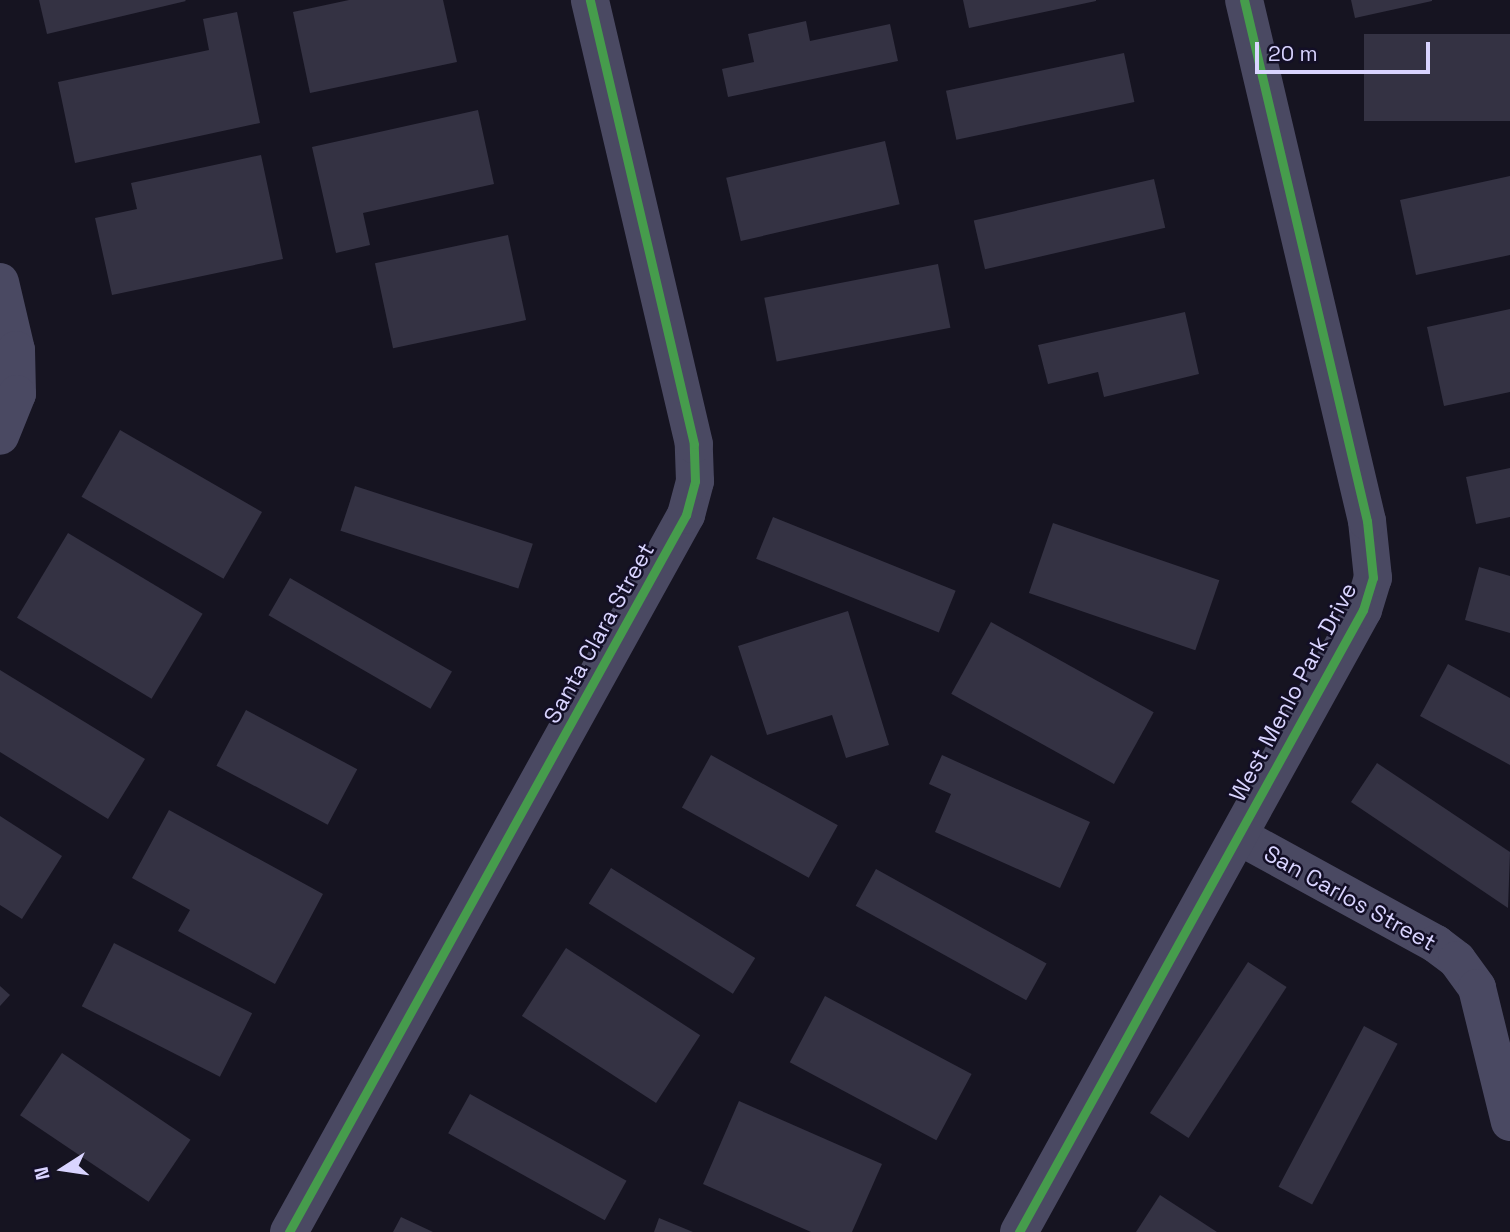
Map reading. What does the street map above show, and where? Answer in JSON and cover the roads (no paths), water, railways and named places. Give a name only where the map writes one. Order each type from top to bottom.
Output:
[{"type":"street","name":"Santa Clara Street","points":[[289,1232],[686,515],[695,481],[694,444],[590,0]]},
{"type":"street","name":"West Menlo Park Drive","points":[[1019,1232],[1363,610],[1373,578],[1374,552],[1244,0]]},
{"type":"street","points":[[0,282],[16,350],[17,394],[0,436]]},
{"type":"street","name":"San Carlos Street","points":[[1239,836],[1436,944],[1457,960],[1477,988],[1510,1122]]}]
